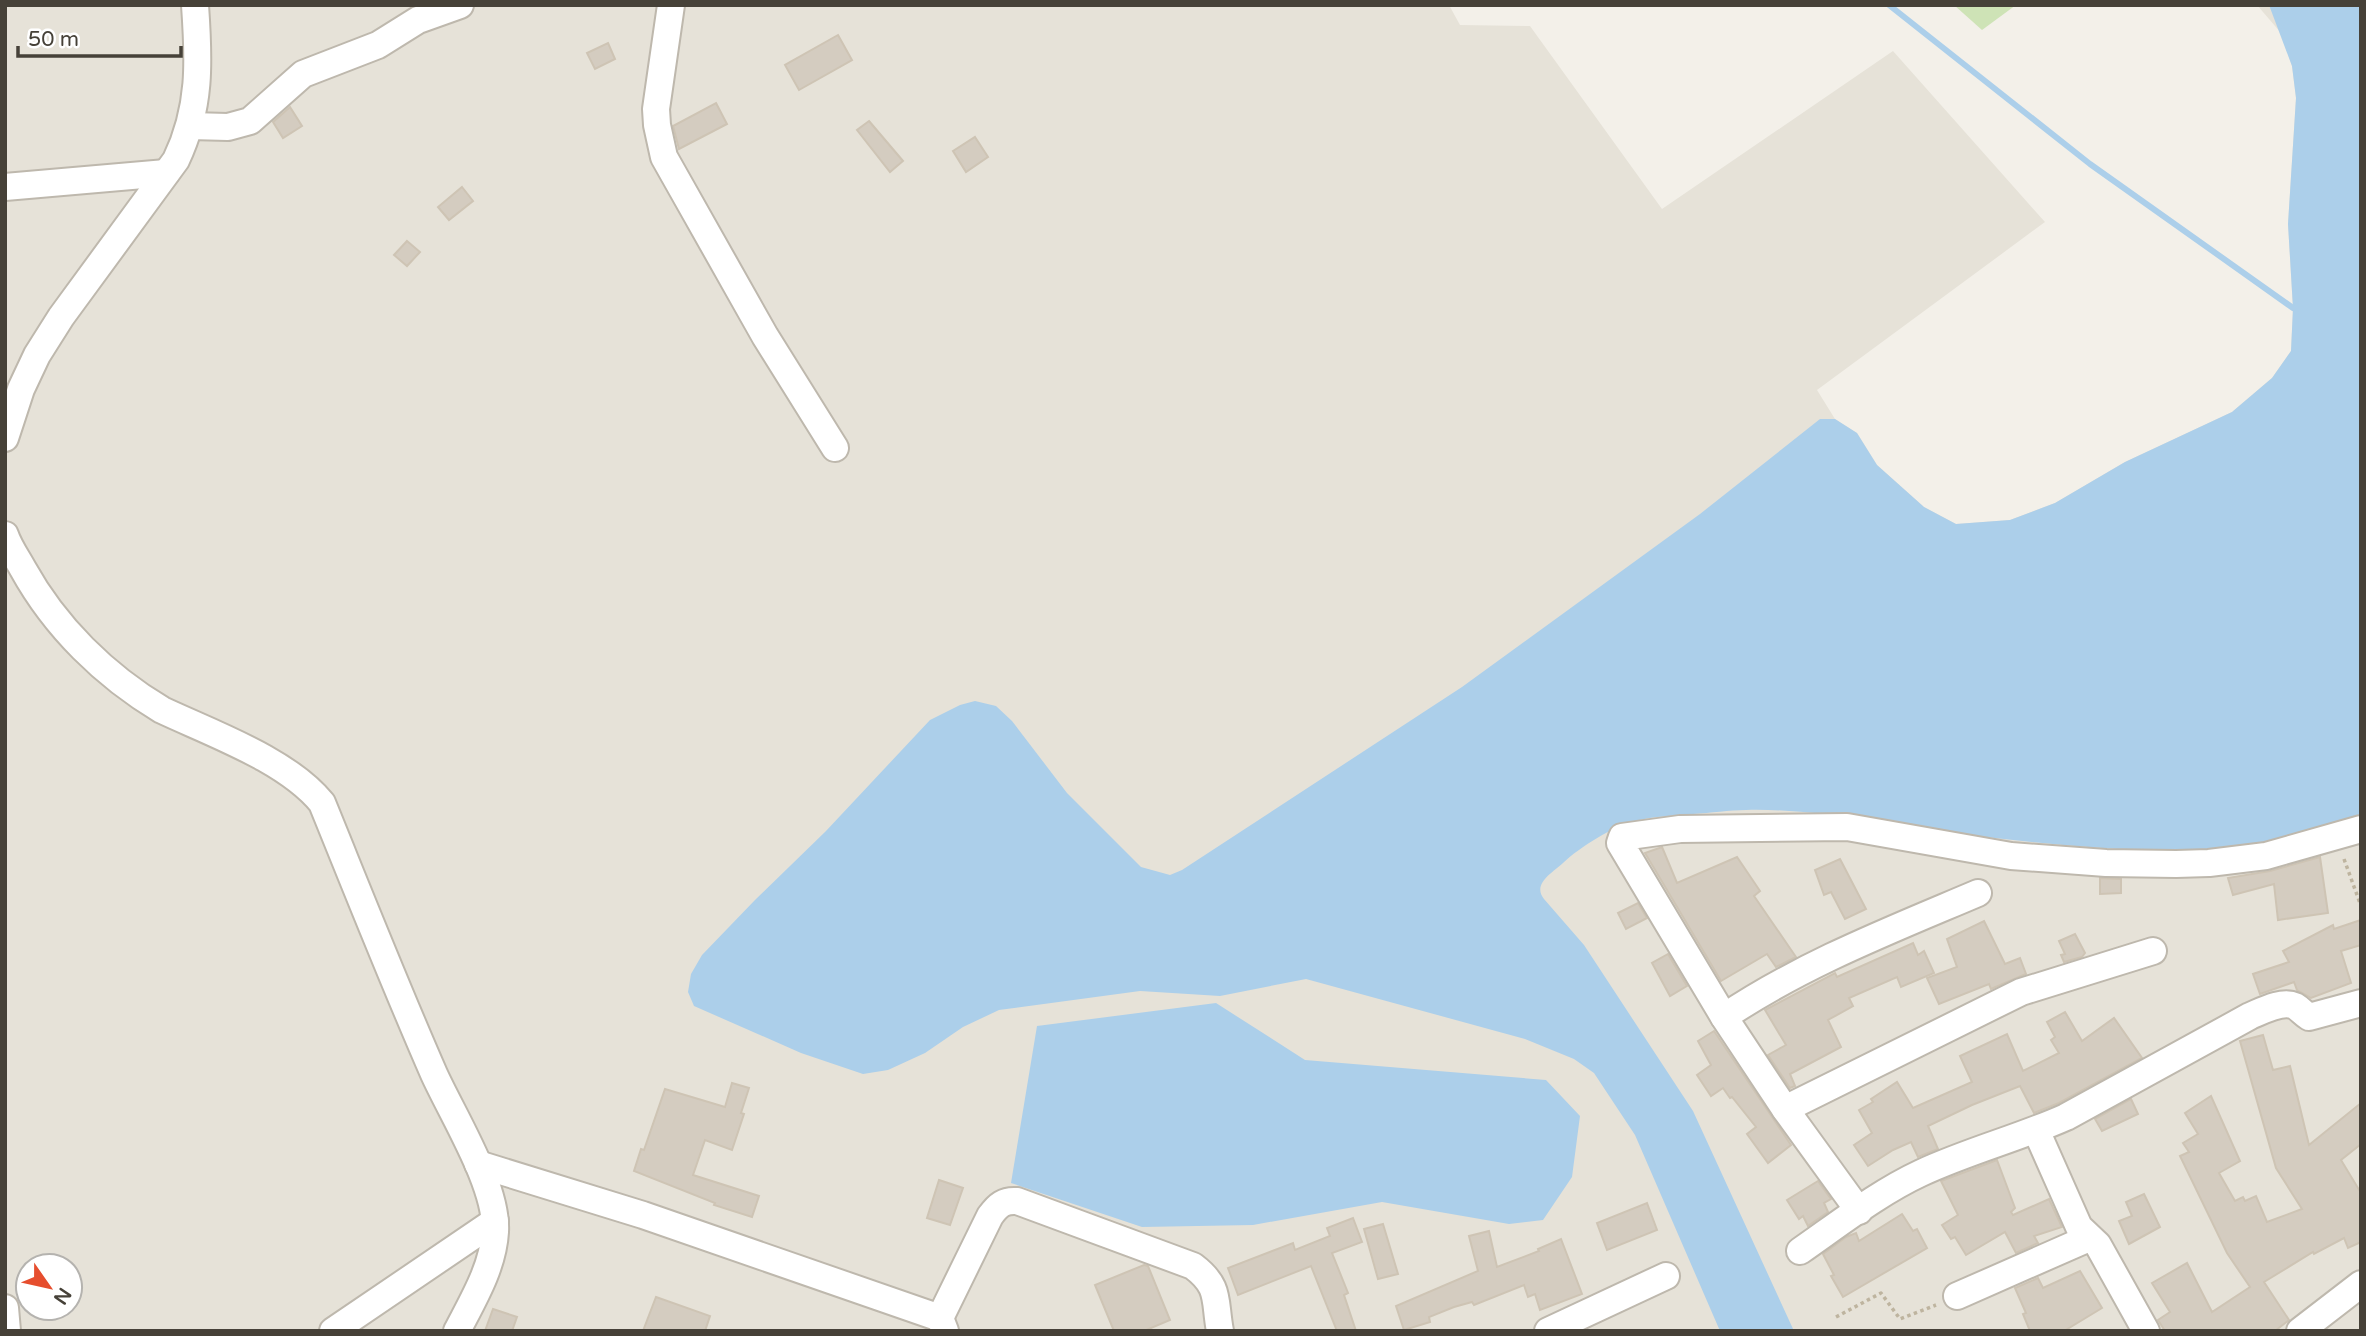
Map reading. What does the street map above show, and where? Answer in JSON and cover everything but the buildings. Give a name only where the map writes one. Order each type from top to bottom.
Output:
[{"type":"street","points":[[5,438],[21,389],[37,355],[61,317],[176,160],[190,126],[196,95],[199,60],[195,5]]},
{"type":"street","points":[[190,126],[228,127],[250,121],[303,74],[378,45],[418,20],[460,5]]},
{"type":"street","points":[[671,5],[656,109],[664,157],[765,336],[835,448]]},
{"type":"street","points":[[5,187],[166,173]]},
{"type":"street","points":[[5,535],[29,580],[57,619],[97,662],[145,701],[288,771],[313,791],[322,803],[390,972],[436,1078],[478,1164],[495,1221],[495,1233],[484,1278],[457,1331]]},
{"type":"street","points":[[1859,1211],[1785,1109],[1724,1017],[1620,842],[1622,837],[1680,829],[1847,827],[2011,856],[2106,863],[2176,864],[2266,856],[2361,828]]},
{"type":"street","points":[[1724,1017],[1819,961],[1978,893]]},
{"type":"street","points":[[1785,1109],[2021,992],[2153,951]]},
{"type":"street","points":[[1800,1251],[1922,1172],[2036,1130],[2102,1098],[2250,1016],[2274,1006],[2290,1004],[2309,1017],[2361,1003]]},
{"type":"street","points":[[2036,1130],[2079,1227],[2098,1245],[2146,1331]]},
{"type":"street","points":[[478,1164],[643,1215],[942,1324],[990,1216],[997,1206],[1008,1200],[1017,1200],[1193,1266],[1208,1277],[1216,1294],[1220,1331]]},
{"type":"street","points":[[333,1331],[495,1221]]},
{"type":"street","points":[[1957,1296],[2089,1238]]},
{"type":"street","points":[[1548,1331],[1666,1276]]},
{"type":"street","points":[[2300,1331],[2361,1284]]},
{"type":"street","points":[[5,1308],[7,1331]]},
{"type":"path","points":[[2336,837],[2361,906]]},
{"type":"path","points":[[1836,1317],[1881,1293],[1900,1319],[1957,1296]]},
{"type":"shaded area","points":[[5,5],[1449,5],[1460,25],[1530,26],[1662,209],[1893,51],[2045,222],[1817,390],[1835,419],[1857,433],[1877,465],[1924,507],[1956,524],[2010,520],[2055,503],[2125,462],[2232,412],[2272,378],[2291,351],[2293,308],[2288,224],[2296,98],[2292,66],[2281,33],[2257,5],[2361,5],[2361,1331],[5,1331]]},
{"type":"green space","points":[[1954,5],[2016,5],[1982,30]]},
{"type":"water","points":[[2269,5],[2361,5],[2361,821],[2248,847],[2178,852],[2093,847],[1941,832],[1878,820],[1807,812],[1733,810],[1643,819],[1607,832],[1578,850],[1549,875],[1540,888],[1544,899],[1584,945],[1693,1111],[1794,1331],[1720,1331],[1635,1135],[1594,1073],[1574,1059],[1525,1039],[1306,979],[1220,996],[1140,991],[999,1010],[963,1027],[925,1053],[888,1070],[863,1074],[801,1053],[694,1006],[688,992],[691,974],[702,955],[826,831],[930,720],[960,705],[975,701],[996,706],[1012,721],[1067,793],[1141,867],[1170,875],[1182,870],[1462,687],[1700,514],[1820,419],[1835,419],[1857,433],[1877,465],[1924,507],[1956,524],[2010,520],[2055,503],[2125,462],[2232,412],[2272,378],[2291,351],[2293,308],[2288,224],[2296,98],[2292,66]]},
{"type":"water","points":[[1216,1003],[1305,1060],[1546,1080],[1580,1116],[1572,1177],[1543,1220],[1509,1224],[1382,1202],[1253,1225],[1142,1227],[1011,1183],[1037,1026]]},
{"type":"waterway","points":[[1889,5],[2090,164],[2293,308]]}]
